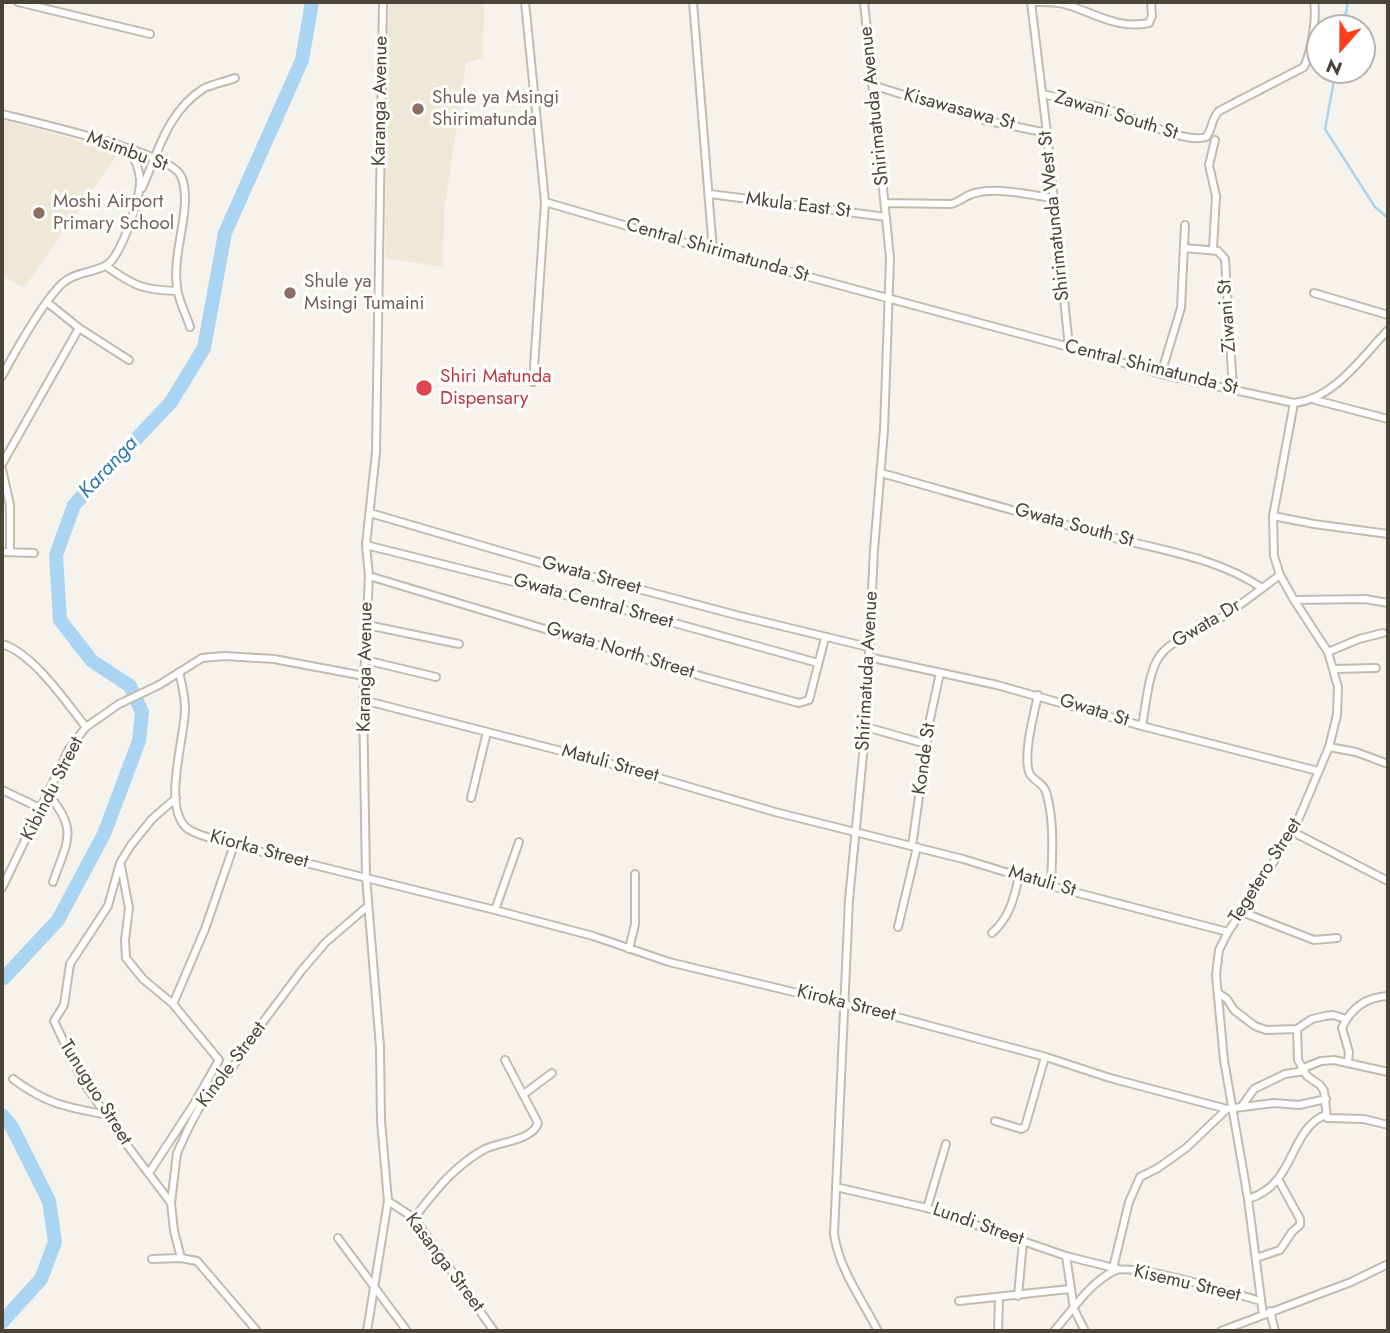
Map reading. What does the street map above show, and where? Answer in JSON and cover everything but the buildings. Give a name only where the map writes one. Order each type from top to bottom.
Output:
[{"type":"street","points":[[18,2],[150,34]]},
{"type":"street","name":"Karanga Avenue","points":[[367,1331],[388,1201],[381,1121],[380,1047],[366,877],[363,700],[369,576],[366,545],[376,452],[383,2]]},
{"type":"street","points":[[525,2],[531,40],[545,202],[533,382]]},
{"type":"street","points":[[692,2],[713,251]]},
{"type":"street","name":"Shirimatuda Avenue","points":[[864,2],[890,258],[866,727],[849,900],[834,1234],[836,1249],[878,1331]]},
{"type":"street","points":[[1031,2],[1065,4],[1105,20],[1126,24],[1149,23],[1152,16],[1151,2]]},
{"type":"street","name":"Shirimatunda West St","points":[[1031,2],[1069,347]]},
{"type":"street","name":"Zawani South St","points":[[1043,94],[1111,111],[1183,136],[1201,139],[1209,134],[1210,122],[1219,111],[1304,66],[1316,18],[1314,2]]},
{"type":"street","points":[[2,376],[13,355],[65,281],[106,266],[113,260],[167,128],[178,111],[204,89],[235,78]]},
{"type":"street","name":"Kisawasawa St","points":[[872,85],[984,120],[1047,132]]},
{"type":"street","name":"Msimbu St","points":[[2,114],[129,150],[169,164],[179,172],[183,180],[185,201],[176,275],[177,291],[190,327]]},
{"type":"street","name":"Ziwani St","points":[[1215,140],[1209,165],[1216,196],[1213,249],[1222,253],[1225,259],[1233,390]]},
{"type":"street","points":[[129,150],[136,161],[140,176],[140,192]]},
{"type":"street","points":[[885,203],[950,204],[976,193],[1001,192],[1054,198]]},
{"type":"street","name":"Mkula East St","points":[[710,194],[886,217]]},
{"type":"street","name":"Central Shirimatunda St","points":[[545,202],[889,298]]},
{"type":"street","points":[[1161,374],[1181,308],[1185,225]]},
{"type":"street","points":[[1184,248],[1213,249]]},
{"type":"street","points":[[106,266],[124,279],[148,290],[177,291]]},
{"type":"street","points":[[1314,293],[1388,315]]},
{"type":"street","name":"Central Shimatunda St","points":[[889,298],[1161,374],[1294,404],[1315,400],[1353,368],[1388,330]]},
{"type":"street","points":[[48,303],[79,328],[129,360]]},
{"type":"street","points":[[10,552],[10,505],[2,467],[79,328]]},
{"type":"street","points":[[1315,400],[1388,419]]},
{"type":"street","name":"Tegetero Street","points":[[1275,1331],[1261,1301],[1248,1199],[1230,1109],[1216,975],[1219,950],[1228,932],[1293,832],[1329,747],[1337,715],[1338,687],[1328,652],[1294,600],[1280,575],[1274,556],[1273,516],[1294,404]]},
{"type":"street","name":"Gwata South St","points":[[881,473],[1204,560],[1244,576],[1262,588]]},
{"type":"street","name":"Gwata Street","points":[[370,513],[541,564],[868,647]]},
{"type":"street","points":[[1273,516],[1388,534]]},
{"type":"street","name":"Gwata Central Street","points":[[366,545],[653,617],[818,663]]},
{"type":"street","points":[[2,552],[34,553]]},
{"type":"street","name":"Gwata Dr","points":[[1142,726],[1155,665],[1160,654],[1175,641],[1212,624],[1280,575]]},
{"type":"street","name":"Gwata North Street","points":[[369,576],[799,703],[809,700],[825,638]]},
{"type":"street","points":[[1294,600],[1365,599],[1388,603]]},
{"type":"street","points":[[367,625],[459,644]]},
{"type":"street","points":[[1328,652],[1359,639],[1383,633]]},
{"type":"street","points":[[2,643],[23,655],[86,727]]},
{"type":"street","points":[[178,672],[202,658],[224,656],[275,659],[364,676]]},
{"type":"street","name":"Gwata St","points":[[869,657],[1038,695],[1142,726],[1318,771]]},
{"type":"street","points":[[365,660],[436,677]]},
{"type":"street","points":[[1334,669],[1376,668]]},
{"type":"street","name":"Kibindu Street","points":[[2,888],[69,749],[86,727],[119,704],[178,672]]},
{"type":"street","name":"Kiorka Street","points":[[178,672],[185,707],[175,772],[176,798],[181,821],[189,829],[234,845],[366,877]]},
{"type":"street","name":"Konde St","points":[[898,927],[914,847],[926,744],[940,673]]},
{"type":"street","points":[[1038,695],[1027,759],[1030,775],[1045,788],[1049,804],[1051,886]]},
{"type":"street","name":"Matuli Street","points":[[363,700],[608,763],[775,812],[856,832]]},
{"type":"street","points":[[866,727],[926,744]]},
{"type":"street","points":[[471,798],[487,732]]},
{"type":"street","points":[[1329,747],[1356,751],[1388,764]]},
{"type":"street","points":[[2,790],[41,809]]},
{"type":"street","points":[[48,794],[67,821],[68,830],[53,882]]},
{"type":"street","name":"Tunuguo Street","points":[[171,1203],[83,1082],[54,1021],[64,1005],[70,964],[108,906],[120,863],[152,819],[176,798]]},
{"type":"street","name":"Matuli St","points":[[856,832],[1228,932]]},
{"type":"street","points":[[1293,832],[1388,881]]},
{"type":"street","points":[[495,910],[519,842]]},
{"type":"street","points":[[173,1004],[205,929],[234,845]]},
{"type":"street","points":[[120,863],[129,908],[126,958],[143,979],[173,1004],[219,1060],[218,1066],[149,1173]]},
{"type":"street","points":[[629,949],[635,924],[635,874]]},
{"type":"street","points":[[992,933],[1006,917],[1013,903],[1019,876]]},
{"type":"street","name":"Kiroka Street","points":[[366,877],[593,936],[698,970],[790,990],[1045,1056],[1110,1078],[1230,1109],[1274,1104],[1299,1105],[1326,1099]]},
{"type":"street","name":"Kinole Street","points":[[181,1258],[171,1203],[177,1153],[202,1101],[230,1072],[248,1042],[310,960],[368,905]]},
{"type":"street","points":[[1242,912],[1314,940],[1337,938]]},
{"type":"street","points":[[1218,993],[1227,999],[1234,1010],[1255,1026],[1266,1030],[1297,1029],[1312,1019],[1325,1016],[1333,1015],[1346,1019]]},
{"type":"street","points":[[1348,1062],[1349,1052],[1342,1028],[1346,1019],[1373,997],[1388,996]]},
{"type":"street","points":[[1297,1029],[1298,1060],[1303,1070],[1320,1085],[1326,1099],[1325,1115]]},
{"type":"street","points":[[995,1121],[1021,1129],[1025,1127],[1045,1056]]},
{"type":"street","points":[[414,1218],[437,1188],[460,1165],[486,1149],[531,1134],[537,1128],[538,1123],[505,1060]]},
{"type":"street","points":[[1240,1107],[1254,1089],[1321,1061],[1348,1062],[1388,1072]]},
{"type":"street","points":[[524,1094],[552,1073]]},
{"type":"street","points":[[13,1079],[55,1104],[108,1115]]},
{"type":"street","points":[[1115,1268],[1129,1202],[1140,1177],[1186,1148],[1230,1109]]},
{"type":"street","points":[[1325,1115],[1329,1119],[1364,1119],[1388,1125]]},
{"type":"street","points":[[1248,1199],[1261,1195],[1278,1179],[1310,1126],[1325,1115]]},
{"type":"street","points":[[927,1208],[946,1144]]},
{"type":"street","points":[[1256,1258],[1280,1250],[1300,1225],[1300,1219],[1278,1179]]},
{"type":"street","name":"Lundi Street","points":[[836,1186],[927,1208],[1066,1256],[1115,1268]]},
{"type":"street","name":"Kasanga Street","points":[[388,1201],[414,1218],[494,1331]]},
{"type":"street","points":[[338,1238],[407,1331]]},
{"type":"street","points":[[1018,1296],[1023,1241]]},
{"type":"street","points":[[1066,1256],[1074,1309],[1085,1331]]},
{"type":"street","points":[[152,1259],[193,1259],[257,1331]]},
{"type":"street","points":[[1221,1331],[1341,1286],[1388,1265]]},
{"type":"street","name":"Kisemu Street","points":[[1054,1331],[1093,1285],[1115,1268],[1167,1276],[1261,1301]]},
{"type":"street","points":[[960,1301],[1069,1289]]},
{"type":"street","points":[[998,1331],[999,1298]]},
{"type":"shaded area","points":[[389,2],[484,2],[483,58],[466,63],[444,212],[443,267],[386,258],[385,127]]},
{"type":"shaded area","name":"Moshi Airport Primary School","points":[[2,119],[119,152],[24,288],[2,275]]},
{"type":"waterway","name":"Karanga","points":[[2,978],[58,920],[104,834],[139,741],[142,712],[130,686],[92,661],[60,620],[56,555],[74,505],[171,402],[204,348],[225,233],[302,60],[312,2]]},
{"type":"waterway","points":[[1346,14],[1348,2]]},
{"type":"waterway","points":[[1333,84],[1325,129],[1375,207],[1388,218]]},
{"type":"waterway","name":"Karanga","points":[[2,1115],[12,1127],[49,1201],[55,1242],[41,1279],[2,1322]]},
{"type":"place","name":"Shule ya Msingi Shirimatunda","points":[[418,109]]},
{"type":"place","name":"Moshi Airport Primary School","points":[[39,213]]},
{"type":"place","name":"Shule ya Msingi Tumaini","points":[[290,293]]},
{"type":"place","name":"Shiri Matunda Dispensary","points":[[424,388]]}]
